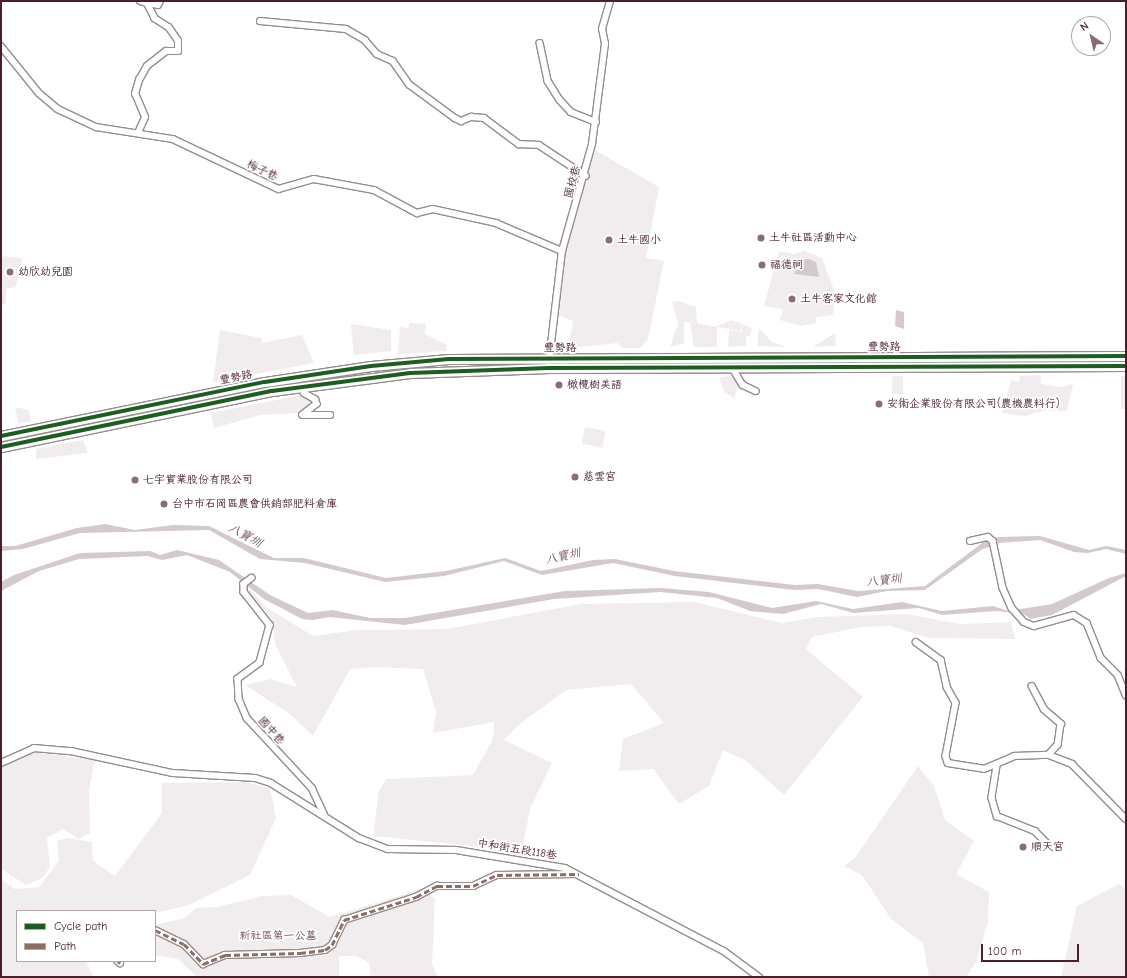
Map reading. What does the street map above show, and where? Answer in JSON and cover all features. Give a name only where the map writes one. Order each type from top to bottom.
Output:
[{"type":"main road","name":"豐勢路","points":[[1,436],[324,372],[449,359],[548,357],[1126,356]]},
{"type":"main road","name":"豐勢路","points":[[1,447],[326,382],[417,372],[549,368],[1126,366]]},
{"type":"street","points":[[143,2],[158,5],[160,1]]},
{"type":"street","name":"國校巷","points":[[549,368],[548,357],[562,251],[586,176],[596,122],[606,44],[602,30],[610,1]]},
{"type":"street","points":[[138,133],[145,117],[135,94],[139,80],[147,66],[166,51],[178,51],[178,41],[169,28],[155,19],[143,2]]},
{"type":"street","points":[[260,21],[346,29],[365,40],[377,54],[393,61],[410,85],[455,118],[461,121],[471,117],[484,118],[519,144],[539,146],[586,176]]},
{"type":"street","points":[[540,43],[548,81],[560,100],[571,112],[596,122]]},
{"type":"street","name":"梅子巷","points":[[1,46],[39,93],[58,109],[96,127],[173,139],[279,189],[314,179],[374,190],[417,213],[433,209],[496,223],[562,251]]},
{"type":"street","points":[[732,367],[743,385],[756,391]]},
{"type":"street","points":[[304,393],[315,399],[317,404],[303,415],[330,415]]},
{"type":"street","points":[[970,541],[988,537],[993,541],[1003,588],[1012,608],[1024,622],[1034,626],[1074,615],[1087,623],[1101,658],[1118,675],[1126,695]]},
{"type":"street","name":"國中巷","points":[[252,578],[244,584],[244,592],[270,626],[260,664],[238,679],[238,699],[247,718],[312,788],[324,814]]},
{"type":"street","points":[[916,642],[941,660],[947,687],[956,703],[946,759],[953,765],[984,769],[997,766],[1014,756],[1049,755],[1072,764],[1126,819]]},
{"type":"street","points":[[1032,686],[1041,705],[1060,724],[1058,745],[1049,755]]},
{"type":"street","name":"中和街五段118巷","points":[[1,763],[34,748],[71,751],[173,773],[255,778],[271,783],[324,814],[359,838],[388,849],[456,850],[558,865],[579,874],[627,903],[724,951],[759,977]]},
{"type":"street","points":[[997,766],[992,798],[997,816],[1035,831],[1046,842]]},
{"type":"street","points":[[156,930],[184,944],[203,964],[225,955],[300,953],[325,950],[332,945],[344,920],[416,897],[437,886],[473,886],[497,875],[579,874]]},
{"type":"shaded area","name":"土牛國小","points":[[593,149],[659,187],[646,258],[664,261],[648,339],[640,348],[622,348],[618,343],[568,348],[573,321],[558,315],[565,251]]},
{"type":"shaded area","points":[[779,251],[794,254],[804,251],[822,258],[835,293],[833,315],[816,317],[816,323],[801,326],[780,320],[783,309],[764,306]]},
{"type":"shaded area","name":"幼欣幼兒園","points":[[1,256],[22,258],[16,287],[6,289],[6,303],[1,306]]},
{"type":"shaded area","points":[[808,259],[816,262],[819,277],[794,274],[800,260]]},
{"type":"shaded area","points":[[679,301],[696,307],[697,323],[716,327],[731,320],[742,324],[741,331],[717,327],[717,347],[694,347],[690,322],[684,322],[684,343],[670,347],[678,323],[672,302]]},
{"type":"shaded area","points":[[896,310],[904,312],[904,329],[895,326]]},
{"type":"shaded area","points":[[410,323],[426,324],[425,334],[447,345],[446,351],[398,354],[400,327],[408,328]]},
{"type":"shaded area","points":[[351,324],[391,330],[391,351],[354,355]]},
{"type":"shaded area","points":[[743,324],[752,328],[750,336],[746,336],[746,346],[728,347],[729,330],[742,332]]},
{"type":"shaded area","points":[[759,328],[772,342],[787,347],[757,346]]},
{"type":"shaded area","points":[[220,330],[261,338],[262,343],[302,335],[314,363],[213,382]]},
{"type":"shaded area","points":[[835,333],[836,346],[813,347]]},
{"type":"shaded area","points":[[1041,375],[1041,384],[1061,387],[1073,384],[1067,411],[1046,410],[1025,416],[1002,413],[1011,380],[1019,382],[1020,376]]},
{"type":"shaded area","points":[[734,376],[740,385],[736,388],[735,398],[724,392],[719,377]]},
{"type":"shaded area","points":[[892,376],[903,376],[903,394],[892,394]]},
{"type":"shaded area","points":[[1121,376],[1126,376],[1126,409],[1121,409]]},
{"type":"shaded area","points":[[301,395],[314,404],[301,413],[260,415],[214,428],[211,413]]},
{"type":"shaded area","points":[[15,407],[29,410],[31,421],[18,424]]},
{"type":"shaded area","points":[[585,427],[606,431],[602,448],[582,444]]},
{"type":"shaded area","points":[[83,440],[88,453],[36,459],[36,449]]},
{"type":"shaded area","name":"八寶圳","points":[[105,524],[135,530],[173,525],[209,526],[274,558],[304,558],[386,578],[446,571],[505,558],[541,571],[593,560],[615,559],[674,571],[795,585],[818,584],[858,591],[925,586],[986,540],[999,537],[1040,536],[1089,550],[1106,546],[1126,550],[1126,554],[1106,549],[1088,553],[1074,552],[1040,540],[999,543],[981,550],[925,590],[887,591],[857,597],[818,589],[794,590],[675,576],[613,563],[542,575],[504,561],[444,576],[385,582],[305,563],[260,559],[209,530],[80,533],[23,549],[1,551],[1,546],[15,546],[77,528]]},
{"type":"shaded area","name":"八寶圳","points":[[177,550],[219,560],[270,595],[308,613],[333,610],[370,618],[405,618],[565,591],[661,588],[709,592],[772,608],[816,601],[853,609],[902,602],[942,611],[993,606],[1009,611],[1052,604],[1109,578],[1126,573],[1126,576],[1052,615],[1031,619],[1023,614],[997,611],[942,615],[919,608],[854,613],[821,604],[783,614],[750,611],[717,598],[660,592],[554,599],[405,625],[329,617],[313,620],[302,619],[264,599],[230,572],[187,555],[162,560],[148,556],[79,559],[39,571],[1,591],[1,582],[14,575],[80,553],[150,551],[160,555]]},
{"type":"shaded area","points":[[249,588],[266,607],[313,636],[357,630],[447,629],[581,604],[695,602],[782,623],[817,617],[906,614],[960,624],[1011,622],[1015,639],[929,638],[891,626],[861,627],[812,637],[806,649],[863,697],[784,795],[745,760],[723,750],[709,786],[679,804],[653,769],[619,771],[623,739],[664,723],[631,684],[566,690],[517,726],[504,740],[552,763],[530,809],[522,851],[373,836],[379,790],[387,779],[473,775],[493,739],[494,722],[433,733],[436,712],[423,669],[373,667],[350,669],[313,736],[290,714],[245,685],[270,679],[297,687],[275,644],[272,619],[249,593]]},
{"type":"shaded area","points":[[33,752],[95,760],[89,790],[90,833],[79,839],[63,829],[47,838],[50,867],[42,878],[26,885],[1,869],[1,767]]},
{"type":"shaded area","points":[[918,766],[934,786],[945,820],[974,841],[956,874],[989,892],[988,922],[976,962],[966,977],[929,977],[923,943],[891,919],[862,875],[844,866],[855,858]]},
{"type":"shaded area","points":[[244,782],[270,788],[276,818],[250,875],[189,905],[156,913],[156,910],[16,910],[16,962],[86,962],[93,976],[111,977],[1,977],[1,879],[15,889],[39,887],[59,861],[57,841],[67,838],[92,842],[93,861],[115,876],[162,813],[162,783]]},
{"type":"shaded area","points":[[1119,884],[1126,889],[1126,977],[1061,977],[1077,906]]},
{"type":"shaded area","name":"新社區第一公墓","points":[[421,889],[435,899],[432,964],[438,977],[371,977],[369,963],[357,956],[339,956],[339,977],[197,977],[178,959],[156,955],[156,925],[185,918],[196,908],[218,907],[262,896],[291,895],[330,917]]},
{"type":"marked path","points":[[156,930],[184,944],[203,964],[225,955],[300,953],[325,950],[332,945],[344,920],[416,897],[437,886],[473,886],[497,875],[579,874]]},
{"type":"cycle path","points":[[1,436],[265,382],[371,366],[449,359],[1126,356]]},
{"type":"cycle path","points":[[1,447],[272,391],[410,373],[549,368],[1126,366]]},
{"type":"place","name":"土牛社區活動中心","points":[[761,238]]},
{"type":"place","name":"土牛國小","points":[[609,240]]},
{"type":"place","name":"福德祠","points":[[762,265]]},
{"type":"place","name":"幼欣幼兒園","points":[[10,272]]},
{"type":"place","name":"土牛客家文化館","points":[[792,299]]},
{"type":"place","name":"橄欖樹美語","points":[[559,385]]},
{"type":"place","name":"安術企業股份有限公司(農機農料行)","points":[[879,404]]},
{"type":"place","name":"慈雲宮","points":[[575,477]]},
{"type":"place","name":"七宇實業股份有限公司","points":[[135,480]]},
{"type":"place","name":"台中市石岡區農會供銷部肥料倉庫","points":[[164,504]]},
{"type":"place","name":"順天宮","points":[[1023,847]]}]
